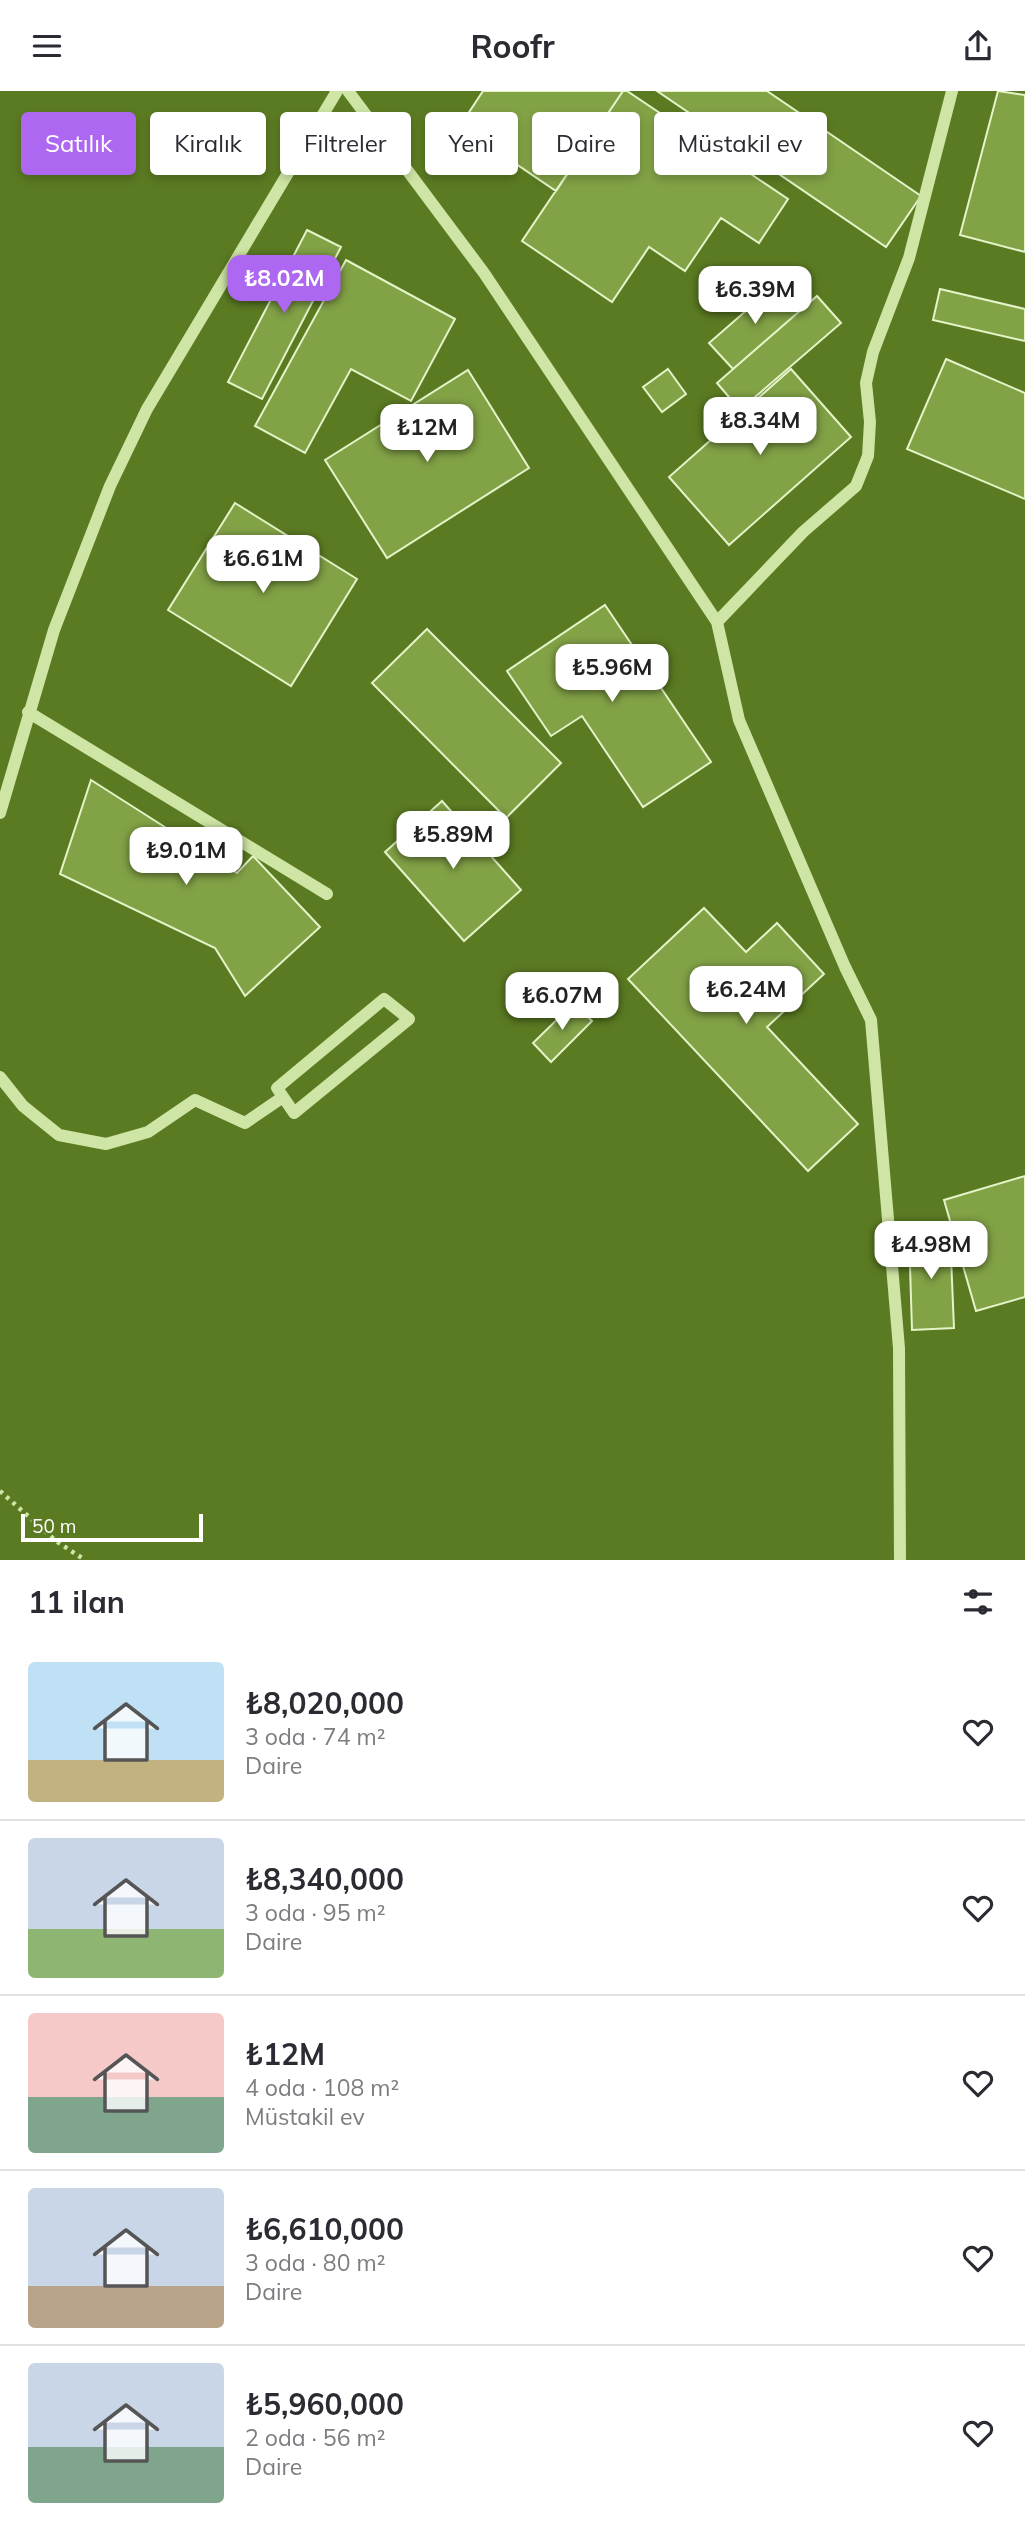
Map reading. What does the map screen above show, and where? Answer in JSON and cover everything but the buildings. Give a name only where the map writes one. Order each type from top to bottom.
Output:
[{"type":"street","points":[[0,813],[54,630],[110,486],[147,409],[337,91]]},
{"type":"street","points":[[348,91],[484,273],[717,622],[739,720],[845,967],[871,1020],[898,1348],[900,1560]]},
{"type":"street","points":[[717,622],[803,532],[856,486],[868,456],[870,422],[866,383],[873,352],[909,258],[952,91]]},
{"type":"street","points":[[28,712],[327,894]]},
{"type":"street","points":[[384,999],[409,1019],[294,1113],[283,1097],[277,1088],[384,999]]},
{"type":"street","points":[[0,1077],[23,1106],[59,1135],[106,1144],[148,1132],[195,1100],[245,1123],[283,1097]]},
{"type":"path","points":[[0,1491],[56,1541],[85,1560]]}]
